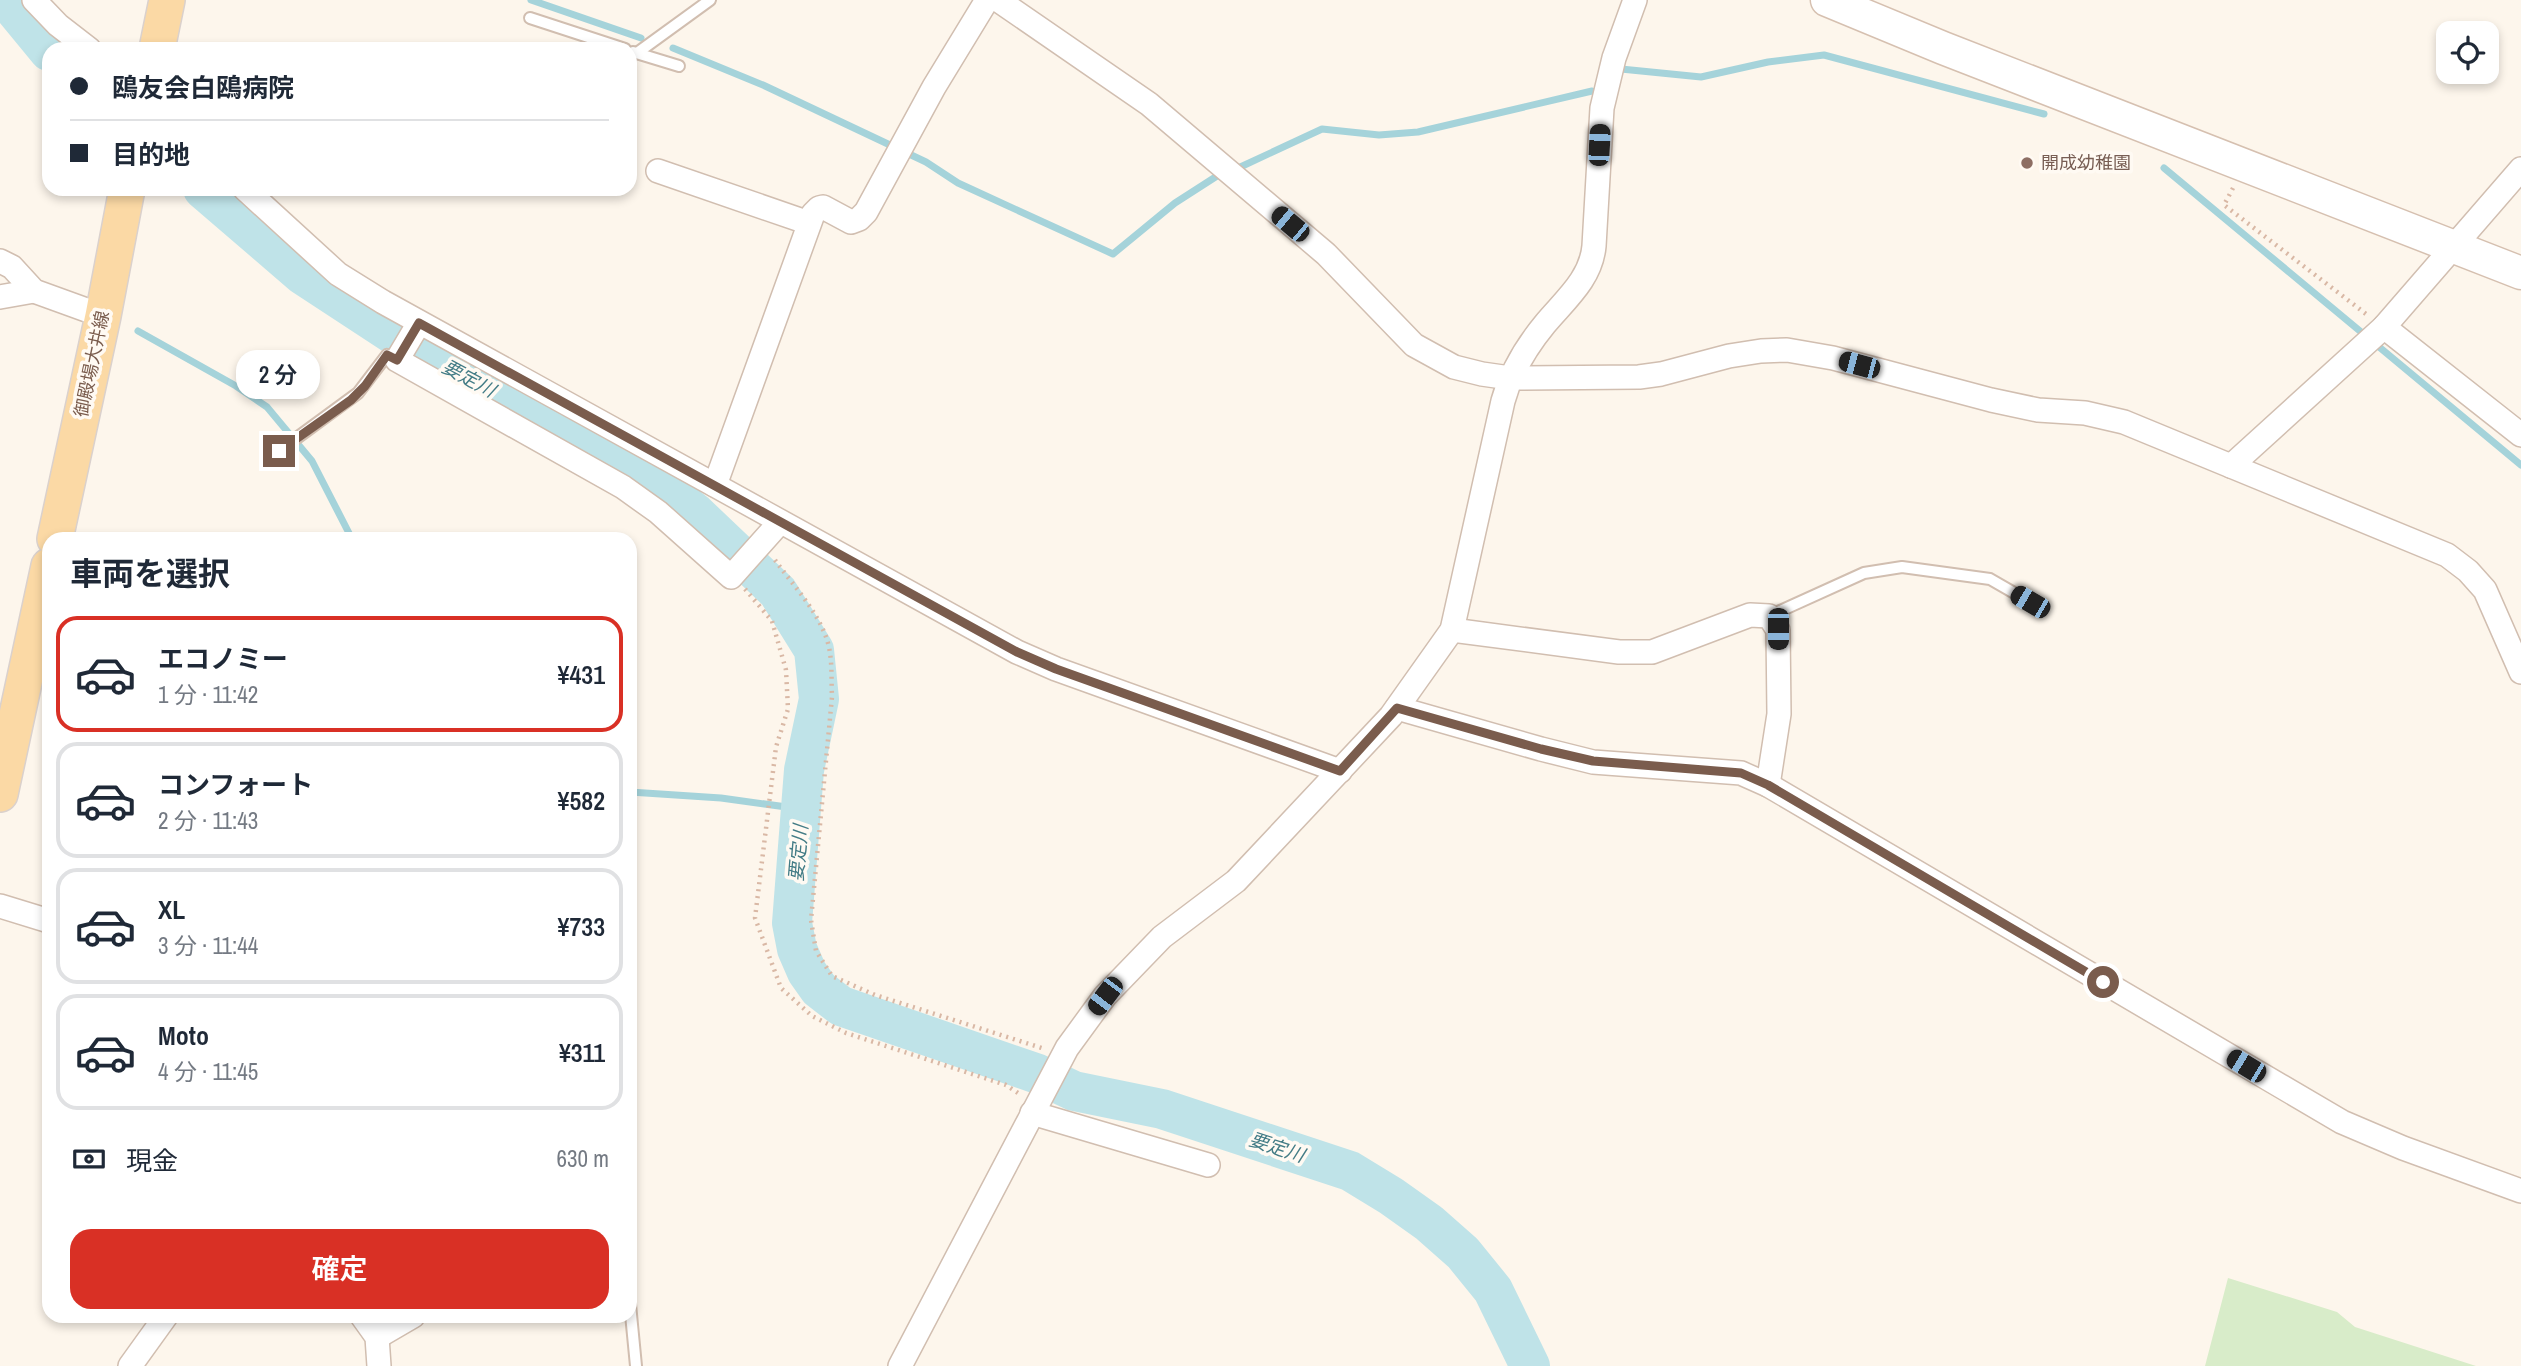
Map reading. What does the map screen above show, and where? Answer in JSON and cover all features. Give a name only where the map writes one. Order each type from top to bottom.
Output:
[{"type":"main road","points":[[158,42],[167,0]]},
{"type":"main road","name":"御殿場大井線","points":[[57,532],[126,196]]},
{"type":"main road","points":[[0,794],[42,599]]},
{"type":"street","points":[[33,0],[80,42]]},
{"type":"street","points":[[715,485],[815,210],[823,207],[847,221],[859,219],[866,212],[933,87],[987,0]]},
{"type":"street","points":[[998,0],[1149,104],[1326,254],[1414,345],[1454,367],[1510,378],[1559,380],[1639,377],[1729,356],[1787,350],[1833,358],[1991,400],[2038,410],[2085,413],[2124,422],[2447,555],[2468,571],[2485,590],[2521,672]]},
{"type":"street","points":[[901,1366],[1067,1048],[1105,996],[1162,937],[1237,881],[1397,708],[1452,630],[1510,378],[1533,341],[1579,284],[1591,264],[1602,108],[1614,58],[1635,0]]},
{"type":"street","points":[[1827,0],[1955,53],[2521,273]]},
{"type":"street","points":[[2231,466],[2384,327],[2521,169]]},
{"type":"street","points":[[658,171],[809,223]]},
{"type":"street","points":[[254,196],[338,274],[417,326],[715,485],[1017,652],[1056,669],[1340,771]]},
{"type":"street","points":[[0,261],[12,267],[34,291],[103,316]]},
{"type":"street","points":[[0,297],[34,291]]},
{"type":"street","points":[[417,326],[398,358],[623,487],[734,574],[780,522]]},
{"type":"street","points":[[2384,327],[2521,435]]},
{"type":"street","points":[[1452,630],[1619,652],[1652,652],[1750,615],[1769,616],[1778,629],[1779,714],[1768,785]]},
{"type":"street","points":[[1397,708],[1593,761],[1741,773],[1768,785],[2342,1122],[2403,1148],[2521,1191]]},
{"type":"street","points":[[0,906],[42,919]]},
{"type":"street","points":[[1037,1105],[1208,1165]]},
{"type":"street","points":[[130,1366],[161,1323]]},
{"type":"street","points":[[367,1323],[377,1337],[379,1366]]},
{"type":"street","points":[[377,1337],[401,1323]]},
{"type":"lane","points":[[637,49],[710,0]]},
{"type":"lane","points":[[530,18],[604,42]]},
{"type":"lane","points":[[637,53],[679,66]]},
{"type":"lane","points":[[279,451],[358,393],[387,355],[398,358]]},
{"type":"lane","points":[[1769,616],[1864,573],[1902,567],[1990,579],[2030,602]]},
{"type":"lane","points":[[632,1323],[636,1366]]},
{"type":"path","points":[[2237,180],[2224,205],[2384,327]]},
{"type":"path","points":[[759,545],[811,611],[827,638],[832,697],[811,920],[816,951],[832,976],[875,995],[1046,1050],[1067,1048]]},
{"type":"path","points":[[734,574],[772,621],[786,670],[788,709],[776,747],[755,918],[781,988],[812,1016],[846,1033],[1006,1085],[1037,1105]]},
{"type":"green space","points":[[2228,1278],[2337,1312],[2355,1327],[2476,1366],[2205,1366]]},
{"type":"waterway","name":"要定川","points":[[7,0],[42,42]]},
{"type":"waterway","points":[[531,0],[641,38]]},
{"type":"waterway","points":[[673,48],[763,85],[926,162],[958,183],[1113,254],[1175,203],[1217,176]]},
{"type":"waterway","points":[[1621,69],[1701,77],[1768,62],[1824,55],[2044,114]]},
{"type":"waterway","points":[[1236,169],[1322,129],[1379,135],[1418,132],[1592,91]]},
{"type":"waterway","points":[[2164,168],[2521,465]]},
{"type":"waterway","name":"要定川","points":[[211,196],[303,275],[422,353],[624,463],[674,496],[778,592],[814,650],[819,699],[804,770],[792,923],[797,949],[807,972],[819,989],[841,1006],[1038,1074],[1074,1091],[1162,1109],[1350,1171],[1429,1223],[1463,1253],[1493,1290],[1530,1366]]},
{"type":"waterway","points":[[138,331],[236,386],[267,407],[312,461],[348,532]]},
{"type":"waterway","points":[[637,792],[721,798],[801,809]]},
{"type":"place","name":"開成幼稚園","points":[[2027,163]]},
{"type":"route","points":[[279,451],[351,400],[365,386],[387,355],[397,360],[419,323],[1017,652],[1056,669],[1340,771],[1397,708],[1593,761],[1741,773],[1768,785],[2103,982]]}]
